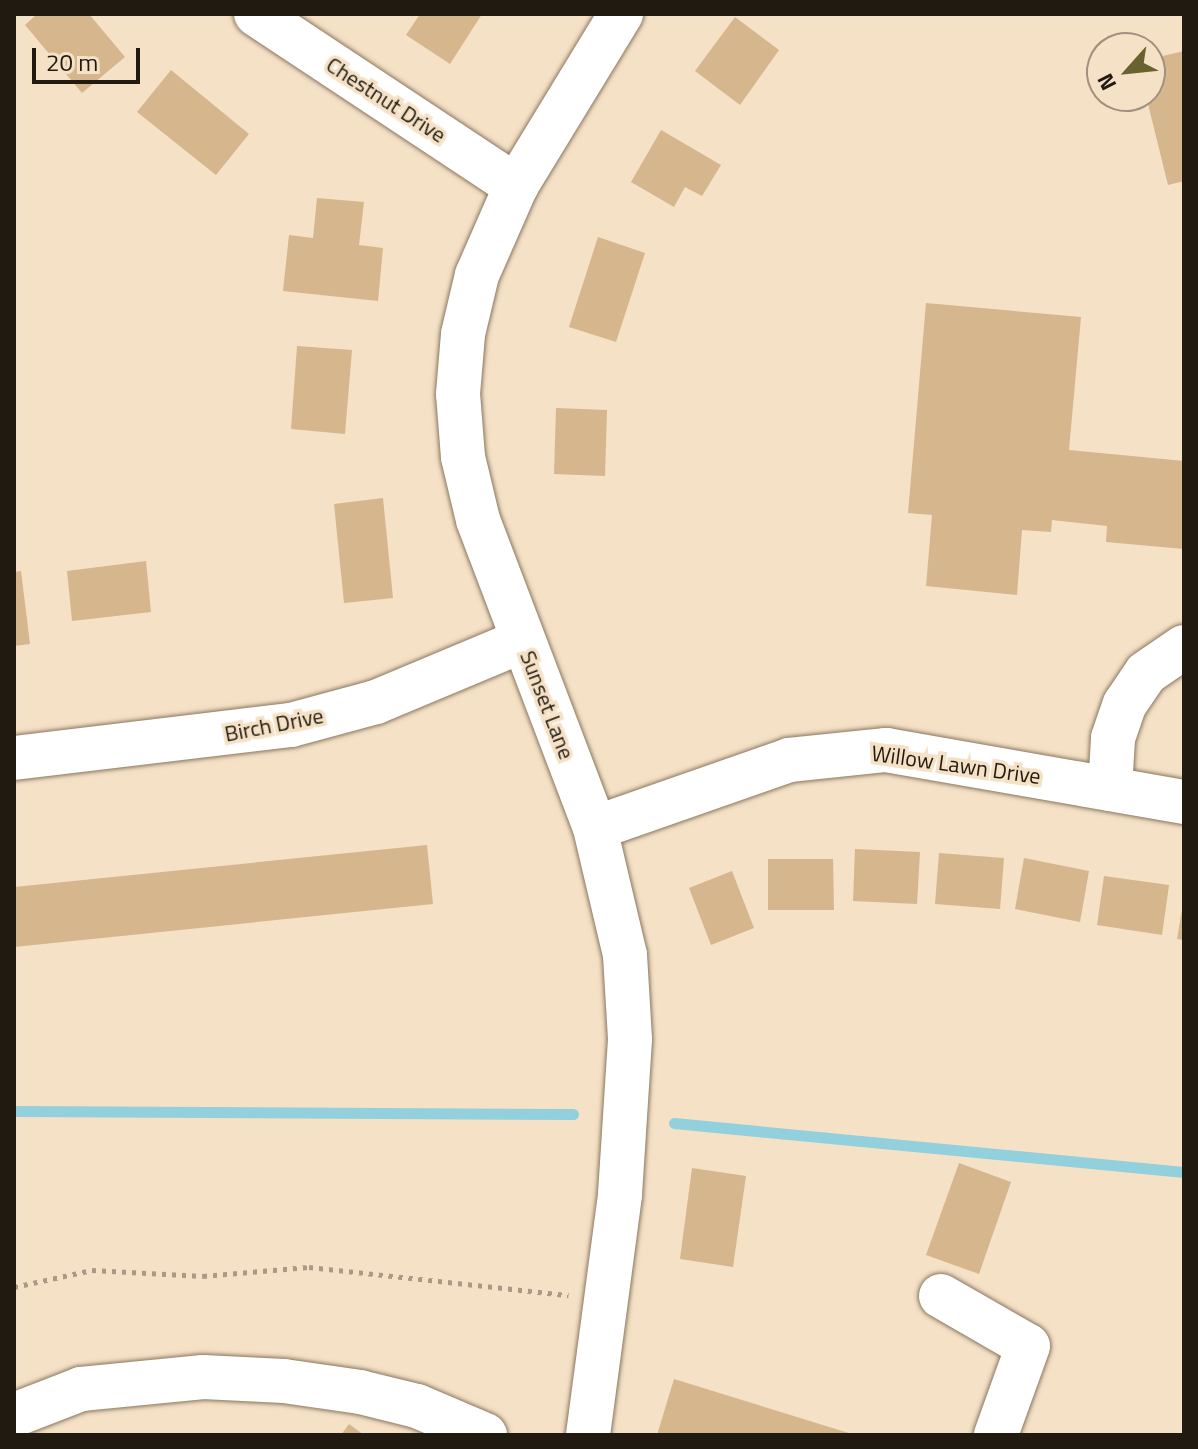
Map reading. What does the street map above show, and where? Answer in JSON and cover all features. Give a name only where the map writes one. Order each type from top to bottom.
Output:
[{"type":"street","name":"Chestnut Drive","points":[[256,14],[516,186]]},
{"type":"street","name":"Sunset Lane","points":[[588,1435],[620,1194],[630,1039],[620,915],[595,828],[478,520],[463,457],[458,394],[463,334],[477,275],[516,186],[621,14]]},
{"type":"street","name":"Birch Drive","points":[[14,758],[291,725],[376,702],[522,641]]},
{"type":"street","points":[[1110,789],[1113,738],[1125,704],[1146,673],[1184,647]]},
{"type":"street","name":"Willow Lawn Drive","points":[[595,828],[789,760],[831,752],[886,750],[1184,802]]},
{"type":"street","points":[[941,1296],[1028,1346],[996,1435]]},
{"type":"street","points":[[14,1415],[81,1389],[203,1377],[284,1381],[360,1392],[417,1406],[485,1435]]},
{"type":"path","points":[[14,1287],[92,1270],[203,1276],[309,1267],[577,1296]]},
{"type":"building","points":[[37,14],[89,14],[125,57],[82,93],[25,25]]},
{"type":"building","points":[[420,14],[482,14],[450,64],[406,35]]},
{"type":"building","points":[[735,17],[779,50],[740,105],[695,71]]},
{"type":"building","points":[[1184,51],[1184,181],[1168,185],[1150,112],[1166,112],[1166,55]]},
{"type":"building","points":[[171,70],[249,134],[216,175],[137,112]]},
{"type":"building","points":[[661,130],[721,165],[702,196],[685,187],[674,207],[631,182]]},
{"type":"building","points":[[317,198],[364,202],[359,245],[383,248],[378,301],[283,291],[289,235],[313,238]]},
{"type":"building","points":[[598,237],[645,253],[616,342],[569,327]]},
{"type":"building","points":[[926,303],[1081,317],[1069,450],[1184,461],[1184,549],[1106,542],[1107,526],[1052,520],[1051,532],[1022,530],[1017,595],[926,586],[932,515],[908,513]]},
{"type":"building","points":[[297,346],[352,350],[345,434],[291,429]]},
{"type":"building","points":[[556,408],[607,410],[605,476],[554,474]]},
{"type":"building","points":[[383,498],[393,598],[344,603],[334,504]]},
{"type":"building","points":[[146,561],[151,612],[72,621],[67,571]]},
{"type":"building","points":[[21,571],[30,644],[14,646],[14,572]]},
{"type":"building","points":[[427,845],[433,904],[14,947],[14,887]]},
{"type":"building","points":[[855,849],[920,852],[917,904],[853,901]]},
{"type":"building","points":[[939,853],[1004,858],[1000,909],[935,904]]},
{"type":"building","points":[[1024,858],[1089,871],[1080,922],[1015,909]]},
{"type":"building","points":[[768,859],[833,859],[834,910],[768,910]]},
{"type":"building","points":[[732,871],[754,928],[711,945],[689,888]]},
{"type":"building","points":[[1104,876],[1169,885],[1162,935],[1097,925]]},
{"type":"building","points":[[1184,910],[1184,940],[1177,939]]},
{"type":"building","points":[[959,1163],[1011,1182],[979,1274],[926,1255]]},
{"type":"building","points":[[692,1168],[746,1176],[733,1267],[680,1259]]},
{"type":"building","points":[[674,1379],[852,1434],[852,1435],[657,1435]]},
{"type":"building","points":[[349,1424],[364,1435],[341,1435]]},
{"type":"waterway","points":[[14,1111],[573,1114]]},
{"type":"waterway","points":[[674,1123],[1184,1172]]}]
